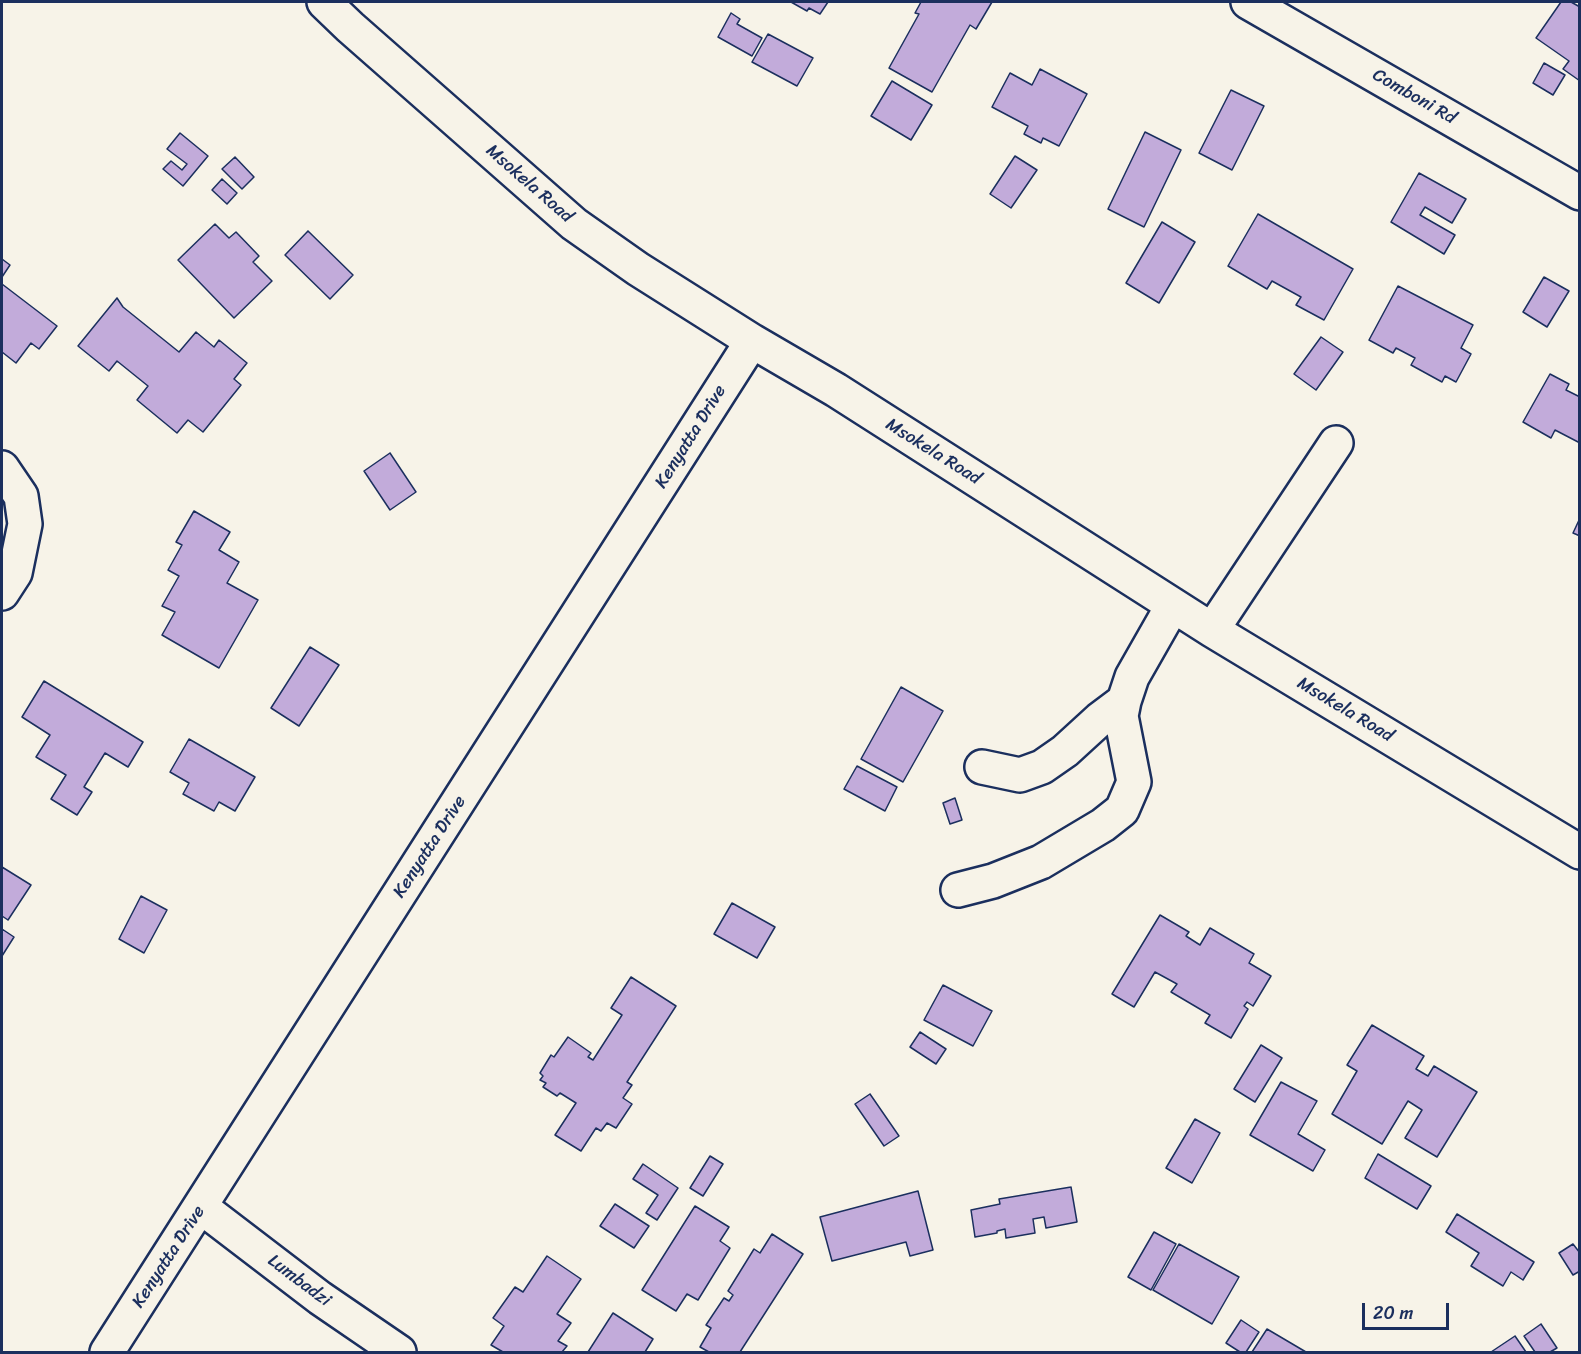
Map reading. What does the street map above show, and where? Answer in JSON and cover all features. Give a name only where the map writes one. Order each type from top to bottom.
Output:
[{"type":"street","name":"Msokela Road","points":[[324,2],[574,224],[638,269],[752,341],[836,390],[1212,630],[1580,852]]},
{"type":"street","name":"Comboni Rd","points":[[1248,2],[1580,193]]},
{"type":"street","name":"Kenyatta Drive","points":[[107,1353],[752,341]]},
{"type":"street","points":[[1212,630],[1336,443]]},
{"type":"street","points":[[2,468],[21,496],[25,524],[15,573],[2,593]]},
{"type":"street","points":[[958,890],[993,881],[1041,862],[1103,825],[1122,810],[1134,782],[1121,716],[1124,701],[1132,676],[1173,605]]},
{"type":"street","points":[[982,767],[1020,776],[1042,767],[1065,751],[1124,701]]},
{"type":"street","name":"Lumbadzi","points":[[201,1207],[320,1298],[399,1353]]},
{"type":"building","points":[[791,2],[828,2],[820,14],[809,8],[807,11]]},
{"type":"building","points":[[921,2],[992,2],[976,29],[970,25],[932,92],[889,68],[919,14],[915,13]]},
{"type":"building","points":[[1561,2],[1571,2],[1580,7],[1580,81],[1563,69],[1569,61],[1536,38]]},
{"type":"building","points":[[731,13],[740,19],[737,24],[762,38],[752,56],[718,37]]},
{"type":"building","points":[[768,34],[813,58],[797,86],[752,62]]},
{"type":"building","points":[[1544,63],[1565,75],[1553,95],[1533,83]]},
{"type":"building","points":[[1040,69],[1087,94],[1059,146],[1043,138],[1041,143],[1024,134],[1028,126],[992,107],[1010,73],[1032,85]]},
{"type":"building","points":[[892,81],[932,105],[911,140],[871,116]]},
{"type":"building","points":[[1231,90],[1264,106],[1232,170],[1199,153]]},
{"type":"building","points":[[1145,132],[1181,150],[1144,227],[1108,209]]},
{"type":"building","points":[[180,133],[208,156],[183,186],[163,169],[171,161],[182,170],[187,164],[167,149]]},
{"type":"building","points":[[1015,156],[1037,170],[1011,208],[990,194]]},
{"type":"building","points":[[235,157],[254,177],[242,189],[222,169]]},
{"type":"building","points":[[1419,173],[1466,199],[1452,223],[1425,207],[1420,215],[1455,235],[1444,254],[1391,222]]},
{"type":"building","points":[[222,179],[237,193],[227,204],[212,190]]},
{"type":"building","points":[[1258,214],[1353,269],[1324,320],[1296,305],[1301,297],[1272,281],[1267,289],[1228,266]]},
{"type":"building","points":[[1162,222],[1195,242],[1159,303],[1126,283]]},
{"type":"building","points":[[215,224],[229,238],[236,232],[259,256],[253,262],[272,281],[234,318],[178,260]]},
{"type":"building","points":[[308,231],[353,275],[330,299],[285,255]]},
{"type":"building","points":[[2,259],[10,265],[2,277]]},
{"type":"building","points":[[1544,277],[1569,291],[1547,327],[1523,312]]},
{"type":"building","points":[[2,284],[57,326],[39,349],[31,343],[16,363],[2,352]]},
{"type":"building","points":[[1398,286],[1473,325],[1461,348],[1471,354],[1456,382],[1445,376],[1442,382],[1411,365],[1415,358],[1396,348],[1393,353],[1369,340]]},
{"type":"building","points":[[117,298],[123,307],[179,352],[196,332],[214,347],[219,340],[247,363],[234,379],[241,385],[203,432],[188,420],[177,433],[137,400],[148,386],[117,361],[109,371],[78,346]]},
{"type":"building","points":[[1321,337],[1343,352],[1316,390],[1294,374]]},
{"type":"building","points":[[1550,374],[1569,384],[1566,390],[1580,397],[1580,443],[1555,430],[1551,438],[1523,422]]},
{"type":"building","points":[[390,453],[416,492],[390,510],[364,471]]},
{"type":"building","points":[[194,511],[230,532],[219,550],[239,562],[227,583],[258,600],[219,668],[162,635],[175,612],[162,606],[179,576],[168,570],[182,545],[176,542]]},
{"type":"building","points":[[1580,518],[1580,536],[1573,533]]},
{"type":"building","points":[[310,647],[339,665],[299,726],[271,708]]},
{"type":"building","points":[[44,681],[143,742],[128,767],[105,753],[84,787],[92,792],[77,815],[51,799],[66,775],[36,757],[50,735],[22,717]]},
{"type":"building","points":[[901,687],[943,711],[903,782],[861,759]]},
{"type":"building","points":[[189,739],[255,777],[235,811],[219,802],[214,811],[183,794],[189,783],[170,772]]},
{"type":"building","points":[[857,766],[897,787],[885,811],[844,789]]},
{"type":"building","points":[[955,798],[962,820],[950,824],[943,803]]},
{"type":"building","points":[[2,867],[31,885],[8,920],[2,916]]},
{"type":"building","points":[[141,896],[167,910],[144,953],[119,939]]},
{"type":"building","points":[[732,903],[775,927],[757,958],[714,934]]},
{"type":"building","points":[[1160,915],[1189,932],[1186,936],[1200,945],[1210,928],[1254,954],[1249,963],[1271,976],[1253,1006],[1247,1002],[1244,1006],[1248,1009],[1231,1038],[1205,1023],[1210,1015],[1171,992],[1177,984],[1155,972],[1134,1007],[1112,994]]},
{"type":"building","points":[[2,929],[14,937],[2,956]]},
{"type":"building","points":[[631,977],[676,1006],[627,1082],[632,1085],[623,1098],[632,1104],[616,1128],[607,1123],[601,1131],[596,1128],[581,1151],[555,1135],[576,1103],[560,1093],[557,1096],[543,1087],[546,1083],[540,1080],[543,1076],[540,1073],[551,1055],[554,1057],[568,1037],[591,1053],[588,1057],[593,1060],[622,1015],[611,1008]]},
{"type":"building","points":[[943,985],[992,1011],[973,1046],[924,1020]]},
{"type":"building","points":[[1372,1025],[1424,1056],[1416,1069],[1428,1076],[1434,1066],[1477,1092],[1437,1157],[1405,1138],[1422,1110],[1408,1101],[1382,1144],[1332,1114],[1357,1071],[1347,1065]]},
{"type":"building","points":[[920,1032],[946,1049],[936,1064],[910,1047]]},
{"type":"building","points":[[1261,1045],[1282,1058],[1255,1102],[1234,1089]]},
{"type":"building","points":[[1281,1082],[1317,1101],[1298,1134],[1325,1150],[1313,1171],[1250,1135]]},
{"type":"building","points":[[870,1094],[899,1136],[884,1146],[855,1104]]},
{"type":"building","points":[[1195,1119],[1220,1133],[1192,1183],[1166,1168]]},
{"type":"building","points":[[1378,1154],[1431,1186],[1417,1209],[1365,1178]]},
{"type":"building","points":[[710,1156],[723,1164],[703,1196],[690,1188]]},
{"type":"building","points":[[643,1164],[678,1188],[657,1220],[646,1213],[658,1195],[633,1179]]},
{"type":"building","points":[[1071,1187],[1077,1222],[1046,1228],[1044,1217],[1033,1219],[1035,1233],[1006,1238],[1005,1229],[997,1233],[975,1237],[971,1210],[1000,1204],[999,1199]]},
{"type":"building","points":[[918,1191],[933,1250],[910,1256],[906,1242],[832,1261],[820,1217]]},
{"type":"building","points":[[615,1204],[649,1226],[634,1248],[600,1226]]},
{"type":"building","points":[[695,1206],[729,1227],[720,1241],[730,1248],[698,1300],[687,1294],[676,1311],[642,1290]]},
{"type":"building","points":[[1457,1214],[1534,1262],[1523,1280],[1511,1272],[1503,1286],[1471,1266],[1479,1253],[1446,1232]]},
{"type":"building","points":[[1154,1232],[1176,1244],[1151,1290],[1128,1277]]},
{"type":"building","points":[[772,1234],[803,1254],[740,1352],[709,1352],[700,1347],[711,1328],[706,1325],[724,1298],[729,1301],[733,1295],[728,1291],[754,1249],[760,1253]]},
{"type":"building","points":[[1179,1244],[1239,1277],[1212,1324],[1153,1290]]},
{"type":"building","points":[[1573,1244],[1580,1253],[1580,1271],[1573,1275],[1559,1253]]},
{"type":"building","points":[[547,1256],[581,1279],[557,1314],[571,1323],[558,1341],[567,1346],[562,1352],[503,1352],[491,1345],[504,1326],[493,1318],[515,1287],[523,1292]]},
{"type":"building","points":[[613,1313],[653,1339],[645,1352],[588,1352]]},
{"type":"building","points":[[1241,1320],[1259,1332],[1246,1352],[1240,1352],[1226,1343]]},
{"type":"building","points":[[1541,1324],[1557,1348],[1550,1352],[1535,1352],[1524,1336]]},
{"type":"building","points":[[1267,1329],[1306,1352],[1252,1352]]},
{"type":"building","points":[[1515,1336],[1526,1352],[1491,1352]]}]
